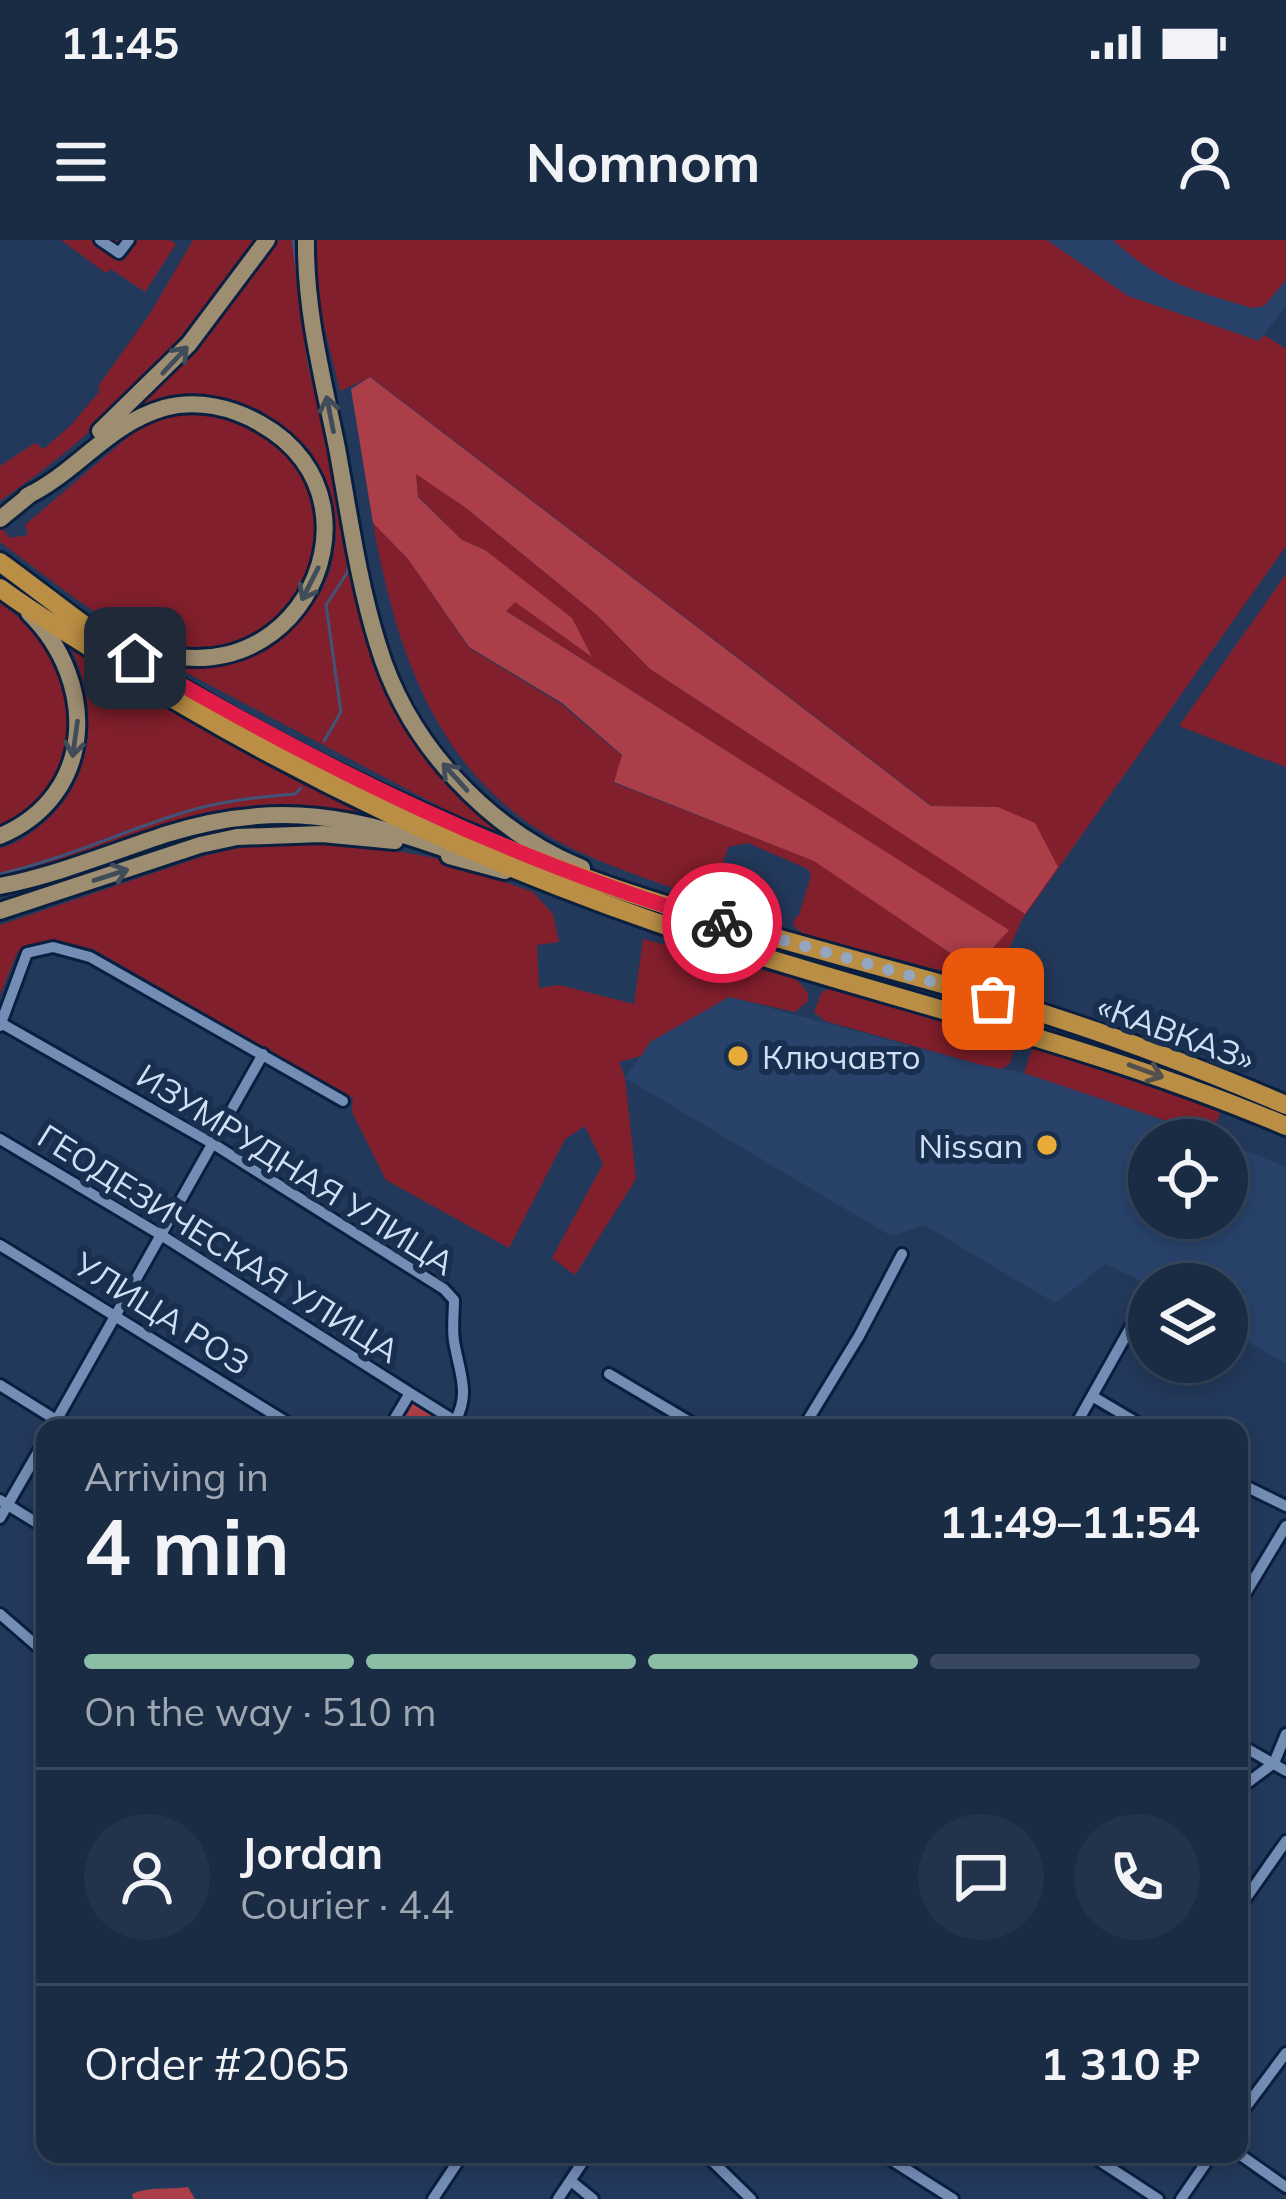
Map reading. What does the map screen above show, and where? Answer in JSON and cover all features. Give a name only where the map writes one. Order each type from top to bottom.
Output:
[{"type":"highway","name":"«КАВКАЗ»","points":[[6,567],[135,658],[326,765],[520,853],[659,903],[993,999],[1286,1105]]},
{"type":"highway","name":"«КАВКАЗ»","points":[[8,594],[171,698],[302,771],[548,883],[693,935],[1095,1053],[1286,1126]]},
{"type":"highway","points":[[831,954],[977,1003],[968,1008],[888,992]]},
{"type":"highway","points":[[1088,1031],[1022,1013],[1015,1016],[1021,1025],[1095,1053]]},
{"type":"main road","points":[[3,517],[156,380],[267,240]]},
{"type":"main road","points":[[306,240],[313,331],[366,599],[392,684],[431,749],[479,802],[568,862],[659,903]]},
{"type":"main road","points":[[27,496],[49,486],[129,422],[167,407],[195,405],[220,406],[269,428],[302,457],[320,502],[324,540],[316,579],[295,610],[252,648],[214,658],[163,657],[137,648],[55,602]]},
{"type":"main road","points":[[0,836],[32,818],[48,802],[71,762],[78,733],[78,708],[64,658],[53,639],[8,594]]},
{"type":"main road","points":[[0,886],[173,832],[293,814],[370,823],[548,883]]},
{"type":"main road","points":[[0,911],[200,845],[279,834],[369,836],[409,843],[548,883]]},
{"type":"street","points":[[100,240],[119,253],[128,240]]},
{"type":"street","points":[[1,1024],[26,953],[53,947],[90,957],[343,1101]]},
{"type":"street","name":"ИЗУМРУДНАЯ УЛИЦА","points":[[1,1024],[215,1145],[444,1289],[454,1300],[454,1339],[465,1389],[456,1419]]},
{"type":"street","points":[[57,1419],[263,1054]]},
{"type":"street","name":"ГЕОДЕЗИЧЕСКАЯ УЛИЦА","points":[[0,1139],[161,1235],[445,1419]]},
{"type":"street","name":"УЛИЦА РОЗ","points":[[0,1245],[281,1419]]},
{"type":"street","points":[[808,1419],[902,1254]]},
{"type":"street","points":[[1079,1419],[1128,1332]]},
{"type":"street","points":[[609,1374],[685,1419]]},
{"type":"street","points":[[0,1384],[47,1419]]},
{"type":"street","points":[[394,1419],[410,1393]]},
{"type":"street","points":[[1092,1396],[1131,1419]]},
{"type":"street","points":[[0,1517],[36,1454]]},
{"type":"street","points":[[1248,1487],[1286,1506]]},
{"type":"street","points":[[4,1503],[36,1523]]},
{"type":"street","points":[[1248,1589],[1286,1526]]},
{"type":"street","points":[[0,1614],[36,1645]]},
{"type":"street","points":[[1248,1782],[1274,1763],[1286,1734]]},
{"type":"street","points":[[1248,1749],[1286,1771]]},
{"type":"street","points":[[1248,1895],[1286,1841]]},
{"type":"street","points":[[1248,2104],[1286,2053]]},
{"type":"street","points":[[1248,2160],[1286,2186]]},
{"type":"street","points":[[433,2199],[457,2163]]},
{"type":"street","points":[[558,2199],[582,2163]]},
{"type":"street","points":[[714,2163],[751,2199]]},
{"type":"street","points":[[897,2163],[953,2199]]},
{"type":"street","points":[[1103,2163],[1158,2199]]},
{"type":"street","points":[[1181,2199],[1206,2163]]},
{"type":"street","points":[[571,2181],[593,2199]]},
{"type":"shaded area","points":[[61,240],[170,240],[176,244],[145,292],[111,269],[106,273]]},
{"type":"shaded area","points":[[193,240],[256,240],[140,382],[76,443],[0,501],[0,466],[35,443],[44,449],[71,425],[99,392],[99,385],[151,312]]},
{"type":"shaded area","points":[[274,240],[302,240],[392,697],[525,845],[456,815],[164,661],[226,661],[265,650],[300,620],[321,592],[331,568],[336,538],[323,479],[309,449],[260,410],[220,397],[176,397],[129,412]]},
{"type":"shaded area","points":[[315,240],[1047,240],[1128,296],[1259,341],[1264,335],[1286,349],[1286,546],[1021,921],[996,967],[966,977],[804,935],[793,925],[811,875],[808,869],[748,843],[728,847],[715,889],[703,899],[582,853],[534,827],[494,795],[461,758],[413,672],[383,575],[373,523],[408,559],[469,648],[561,704],[622,756],[614,783],[815,861],[974,969],[1008,930],[505,610],[515,601],[589,655],[518,579],[485,550],[462,540],[418,496],[416,473],[597,615],[650,669],[1025,913],[997,807],[932,806],[371,377],[340,391],[318,301]]},
{"type":"shaded area","points":[[1047,240],[1286,240],[1286,305],[1260,341],[1128,296]]},
{"type":"shaded area","points":[[1113,240],[1286,240],[1286,280],[1264,306],[1252,308],[1162,276]]},
{"type":"shaded area","points":[[370,377],[931,806],[998,807],[1035,823],[1058,867],[1025,914],[650,669],[597,615],[466,508],[416,474],[418,497],[462,540],[485,550],[572,618],[592,657],[515,602],[506,611],[1009,930],[974,969],[814,861],[614,782],[622,755],[562,703],[469,647],[408,559],[373,523],[351,389]]},
{"type":"shaded area","points":[[222,413],[263,433],[291,454],[304,472],[313,506],[315,541],[308,572],[294,599],[274,621],[249,637],[220,646],[188,648],[133,633],[93,610],[0,542],[0,526],[10,538],[28,535],[25,525],[136,430],[173,415]]},
{"type":"shaded area","points":[[1286,574],[1286,767],[1179,726]]},
{"type":"shaded area","points":[[0,603],[38,632],[73,696],[67,765],[48,797],[0,829]]},
{"type":"shaded area","points":[[67,640],[381,817],[279,808],[215,814],[150,829],[0,877],[0,848],[19,841],[47,820],[64,801],[84,757],[88,710]]},
{"type":"shaded area","points":[[353,843],[435,858],[533,892],[553,914],[559,942],[537,945],[539,988],[559,985],[634,1004],[643,939],[796,979],[808,993],[808,1001],[795,1012],[729,997],[650,1042],[641,1056],[619,1062],[625,1078],[636,1179],[575,1275],[552,1258],[603,1164],[585,1126],[565,1139],[509,1248],[386,1180],[352,1112],[353,1098],[93,949],[54,943],[17,953],[0,995],[0,925],[204,856],[257,844]]},
{"type":"shaded area","points":[[831,988],[992,1027],[1016,1043],[1010,1063],[1002,1069],[982,1065],[825,1021],[814,1012],[822,992]]},
{"type":"shaded area","points":[[729,997],[1024,1073],[1159,1119],[1128,1119],[1128,1239],[1248,1239],[1248,1152],[1286,1167],[1286,1364],[1248,1342],[1248,1263],[1128,1263],[1128,1275],[1106,1264],[1055,1303],[924,1225],[891,1236],[625,1078],[650,1042]]},
{"type":"shaded area","points":[[1033,1046],[1221,1110],[1218,1119],[1161,1119],[1024,1073]]},
{"type":"shaded area","points":[[413,1401],[442,1419],[402,1419]]},
{"type":"shaded area","points":[[188,2187],[195,2199],[133,2199],[132,2194],[152,2189]]},
{"type":"waterway","points":[[293,240],[309,364],[326,433]]},
{"type":"waterway","points":[[324,741],[341,712],[326,605],[350,560]]},
{"type":"waterway","points":[[0,874],[185,812],[295,794],[301,788]]},
{"type":"way so far","points":[[722,923],[993,999]]},
{"type":"place","name":"Ключавто","points":[[738,1056]]},
{"type":"place","name":"Nissan","points":[[1047,1145]]},
{"type":"route","points":[[135,658],[260,730],[406,804],[520,853],[722,923]]}]
